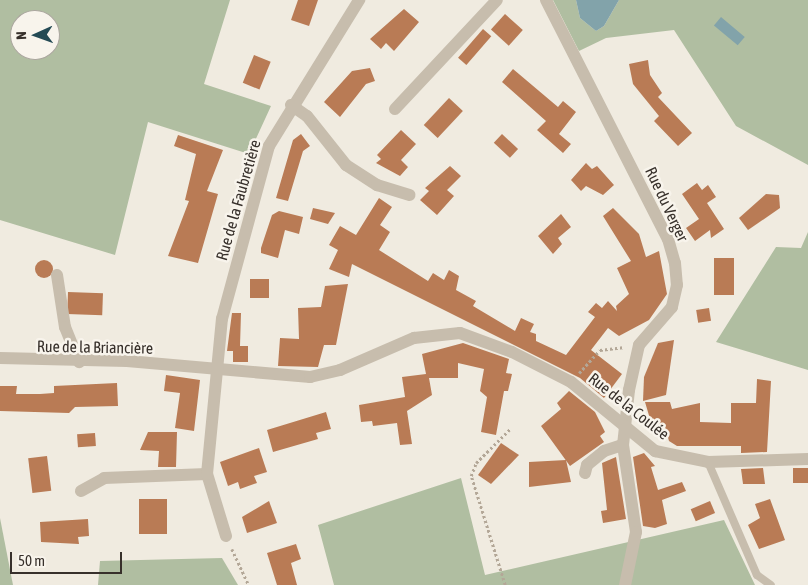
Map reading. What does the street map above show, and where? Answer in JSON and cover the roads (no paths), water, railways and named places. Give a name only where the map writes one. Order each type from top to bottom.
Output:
[{"type":"street","name":"Rue de la Faubretière","points":[[226,536],[207,474],[208,432],[219,371],[222,318],[269,146],[291,105],[359,0]]},
{"type":"street","points":[[395,109],[497,0]]},
{"type":"street","name":"Rue du Verger","points":[[546,0],[668,239],[676,263],[677,285],[672,306],[639,345],[629,390],[627,428],[623,445]]},
{"type":"street","points":[[291,105],[308,116],[346,164],[377,185],[409,195]]},
{"type":"street","points":[[57,275],[65,327],[79,362]]},
{"type":"street","name":"Rue de la Coulée","points":[[340,370],[414,338],[439,333],[476,337],[572,382],[655,450],[708,462],[808,458]]},
{"type":"street","name":"Rue de la Briancière","points":[[0,358],[79,362],[126,361],[219,371],[310,377],[340,370]]},
{"type":"street","points":[[585,473],[587,465],[604,452],[623,445],[636,532],[625,585]]},
{"type":"street","points":[[81,491],[104,478],[207,474]]},
{"type":"lane","points":[[708,462],[757,574],[771,585]]},
{"type":"water","points":[[576,0],[619,0],[604,26],[596,31],[580,18]]},
{"type":"water","points":[[721,17],[745,37],[738,45],[714,25]]}]
